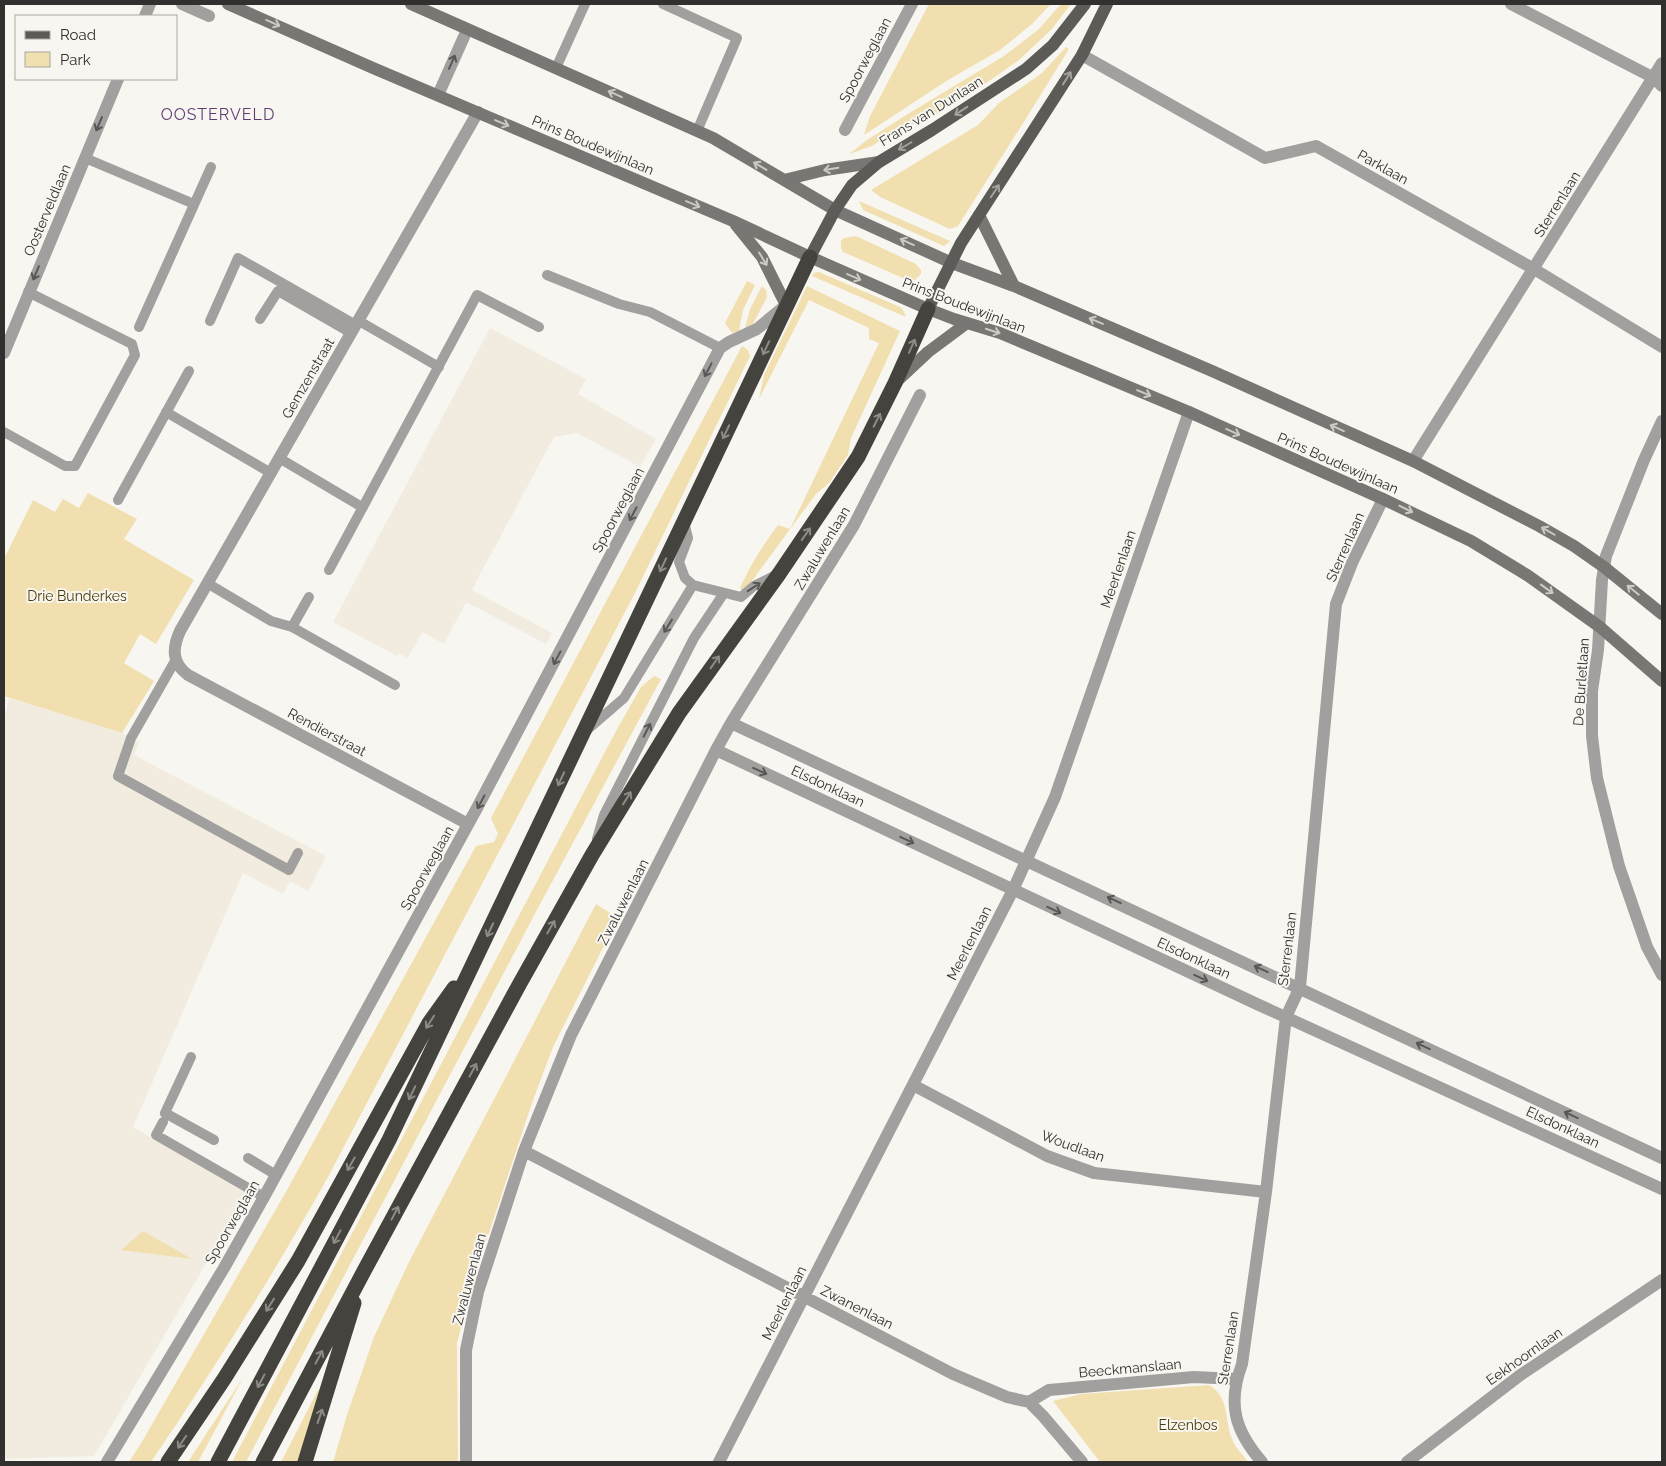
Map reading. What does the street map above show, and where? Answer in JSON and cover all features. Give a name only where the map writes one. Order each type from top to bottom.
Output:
[{"type":"highway","points":[[218,1462],[389,1140],[810,257]]},
{"type":"highway","points":[[263,1462],[518,985],[592,854],[679,713],[779,574],[858,457],[896,383],[928,309]]},
{"type":"highway","points":[[168,1462],[224,1380],[298,1261],[428,1023],[478,954]]},
{"type":"highway","points":[[305,1462],[364,1271]]},
{"type":"main road","name":"Prins Boudewijnlaan","points":[[228,4],[733,221],[928,309],[1000,333],[1188,412],[1383,498],[1472,541],[1527,574],[1600,627],[1662,681]]},
{"type":"main road","points":[[411,4],[713,138],[835,210],[952,263],[1014,286],[1212,371],[1413,461],[1574,546],[1604,567],[1662,614]]},
{"type":"main road","name":"Frans van Dunlaan","points":[[810,257],[835,210],[852,185],[878,162],[932,130],[1026,69],[1053,45],[1085,4]]},
{"type":"main road","points":[[928,309],[979,214],[1082,55],[1107,4]]},
{"type":"main road","points":[[784,180],[826,170],[878,162]]},
{"type":"main road","points":[[979,214],[1014,286]]},
{"type":"main road","points":[[733,221],[762,257],[786,305]]},
{"type":"main road","points":[[896,383],[928,352],[967,323]]},
{"type":"street","points":[[182,4],[209,16]]},
{"type":"street","name":"Spoorweglaan","points":[[845,130],[912,4]]},
{"type":"street","points":[[1511,4],[1658,82]]},
{"type":"street","points":[[438,95],[467,30]]},
{"type":"street","name":"Parklaan","points":[[1082,55],[1265,158],[1316,146],[1534,269],[1662,346]]},
{"type":"street","name":"Sterrenlaan","points":[[1413,461],[1534,269],[1658,82],[1662,63]]},
{"type":"street","name":"Oosterveldlaan","points":[[4,353],[118,80]]},
{"type":"street","name":"Gemzenstraat","points":[[175,661],[174,650],[176,641],[208,583],[478,112]]},
{"type":"street","points":[[720,348],[757,329],[786,305]]},
{"type":"street","name":"Spoorweglaan","points":[[107,1462],[224,1268],[264,1197],[468,824],[720,348]]},
{"type":"street","name":"Zwaluwenlaan","points":[[466,1462],[466,1350],[478,1292],[524,1151],[571,1035],[731,722],[854,526],[920,395]]},
{"type":"street","name":"Meerlenlaan","points":[[719,1462],[1027,860],[1055,797],[1188,412]]},
{"type":"street","name":"De Burletlaan","points":[[1662,421],[1625,504],[1606,556],[1592,691],[1592,736],[1598,778],[1619,866],[1647,947],[1662,975]]},
{"type":"street","name":"Sterrenlaan","points":[[1262,1462],[1249,1447],[1239,1430],[1235,1406],[1237,1379],[1242,1364],[1266,1192],[1286,1018],[1300,987],[1336,604],[1352,563],[1383,498]]},
{"type":"street","name":"Rendierstraat","points":[[175,661],[188,676],[468,824]]},
{"type":"street","name":"Elsdonklaan","points":[[731,722],[1662,1158]]},
{"type":"street","name":"Elsdonklaan","points":[[716,750],[1286,1018],[1662,1189]]},
{"type":"street","name":"Woudlaan","points":[[913,1085],[1047,1156],[1094,1173],[1266,1192]]},
{"type":"street","name":"Zwanenlaan","points":[[524,1151],[953,1374],[1007,1397],[1029,1402]]},
{"type":"street","name":"Eekhoornlaan","points":[[1406,1462],[1519,1376],[1662,1280]]},
{"type":"street","name":"Beeckmanslaan","points":[[1029,1402],[1049,1390],[1194,1377],[1237,1379]]},
{"type":"street","points":[[1029,1402],[1044,1416],[1082,1462]]},
{"type":"lane","points":[[556,68],[585,4]]},
{"type":"lane","points":[[663,4],[737,38],[697,131]]},
{"type":"lane","points":[[85,158],[194,204]]},
{"type":"lane","points":[[138,327],[211,167]]},
{"type":"lane","points":[[210,321],[238,258],[355,326]]},
{"type":"lane","points":[[547,275],[619,304],[650,312],[720,348]]},
{"type":"lane","points":[[260,319],[278,291],[439,367]]},
{"type":"lane","points":[[4,432],[65,466],[74,466],[135,356],[132,344],[28,292]]},
{"type":"lane","points":[[329,570],[478,295],[539,327]]},
{"type":"lane","points":[[118,500],[189,371]]},
{"type":"lane","points":[[166,412],[271,473]]},
{"type":"lane","points":[[279,458],[362,507]]},
{"type":"lane","points":[[684,520],[688,538],[679,562],[685,578],[693,584],[741,597],[754,586],[779,574]]},
{"type":"lane","points":[[208,583],[271,621],[292,627],[395,685]]},
{"type":"lane","points":[[582,735],[624,698],[693,584]]},
{"type":"lane","points":[[592,854],[604,815],[694,638],[724,593]]},
{"type":"lane","points":[[292,627],[309,597]]},
{"type":"lane","points":[[175,661],[131,738],[118,776],[290,870],[298,853]]},
{"type":"lane","points":[[191,1057],[165,1113],[214,1140]]},
{"type":"lane","points":[[163,1122],[156,1135],[264,1197]]},
{"type":"lane","points":[[248,1158],[276,1174]]},
{"type":"shaded area","points":[[490,328],[586,379],[578,394],[656,439],[640,467],[577,433],[554,437],[484,567],[472,590],[552,633],[546,644],[466,602],[444,644],[422,632],[408,658],[400,653],[397,656],[333,622]]},
{"type":"shaded area","points":[[9,698],[122,733],[139,743],[134,755],[326,856],[308,891],[290,881],[283,894],[243,873],[133,1127],[247,1193],[94,1456],[4,1459],[4,720]]},
{"type":"green space","points":[[929,4],[1051,4],[1032,24],[1000,50],[948,80],[864,135],[870,116]]},
{"type":"green space","points":[[1061,4],[1071,4],[1052,29],[1019,60],[982,86],[926,120],[896,130],[872,146],[849,154],[911,112],[1004,56],[1038,30]]},
{"type":"green space","points":[[1066,47],[1069,49],[958,226],[950,229],[880,197],[871,190],[978,125],[999,103],[1042,73]]},
{"type":"green space","points":[[859,201],[950,241],[944,246],[863,210]]},
{"type":"green space","points":[[856,236],[916,264],[921,270],[921,274],[915,280],[910,281],[843,252],[841,241],[844,238]]},
{"type":"green space","points":[[819,272],[900,307],[906,317],[812,276],[814,273]]},
{"type":"green space","points":[[747,281],[755,285],[743,310],[739,331],[732,333],[725,323]]},
{"type":"green space","points":[[762,286],[766,290],[767,297],[753,324],[745,328],[750,309]]},
{"type":"green space","points":[[807,286],[900,331],[851,438],[848,455],[829,483],[816,494],[746,589],[742,591],[740,588],[748,571],[778,525],[790,529],[879,343],[869,339],[869,328],[809,300],[759,399],[764,375]]},
{"type":"green space","points":[[742,346],[748,350],[750,356],[635,593],[328,1177],[286,1250],[198,1392],[151,1462],[129,1462],[287,1190],[476,846],[494,842],[498,834],[491,818]]},
{"type":"green space","name":"Drie Bunderkes","points":[[88,493],[137,519],[124,539],[194,580],[156,644],[140,634],[124,663],[154,681],[122,733],[4,696],[4,559],[33,500],[55,512],[63,499],[79,508]]},
{"type":"green space","points":[[654,676],[661,679],[246,1462],[232,1462],[616,731],[641,687]]},
{"type":"green space","points":[[596,904],[618,918],[553,1047],[532,1103],[475,1275],[457,1343],[458,1462],[333,1462],[374,1337],[409,1262]]},
{"type":"green space","points":[[143,1231],[192,1259],[121,1250]]},
{"type":"green space","points":[[244,1376],[198,1462],[188,1462]]},
{"type":"green space","name":"Elzenbos","points":[[1209,1385],[1220,1396],[1232,1439],[1248,1462],[1100,1462],[1053,1401],[1081,1394]]},
{"type":"green space","points":[[324,1388],[301,1462],[281,1462],[318,1390]]},
{"type":"district","name":"OOSTERVELD","points":[[218,114]]}]
